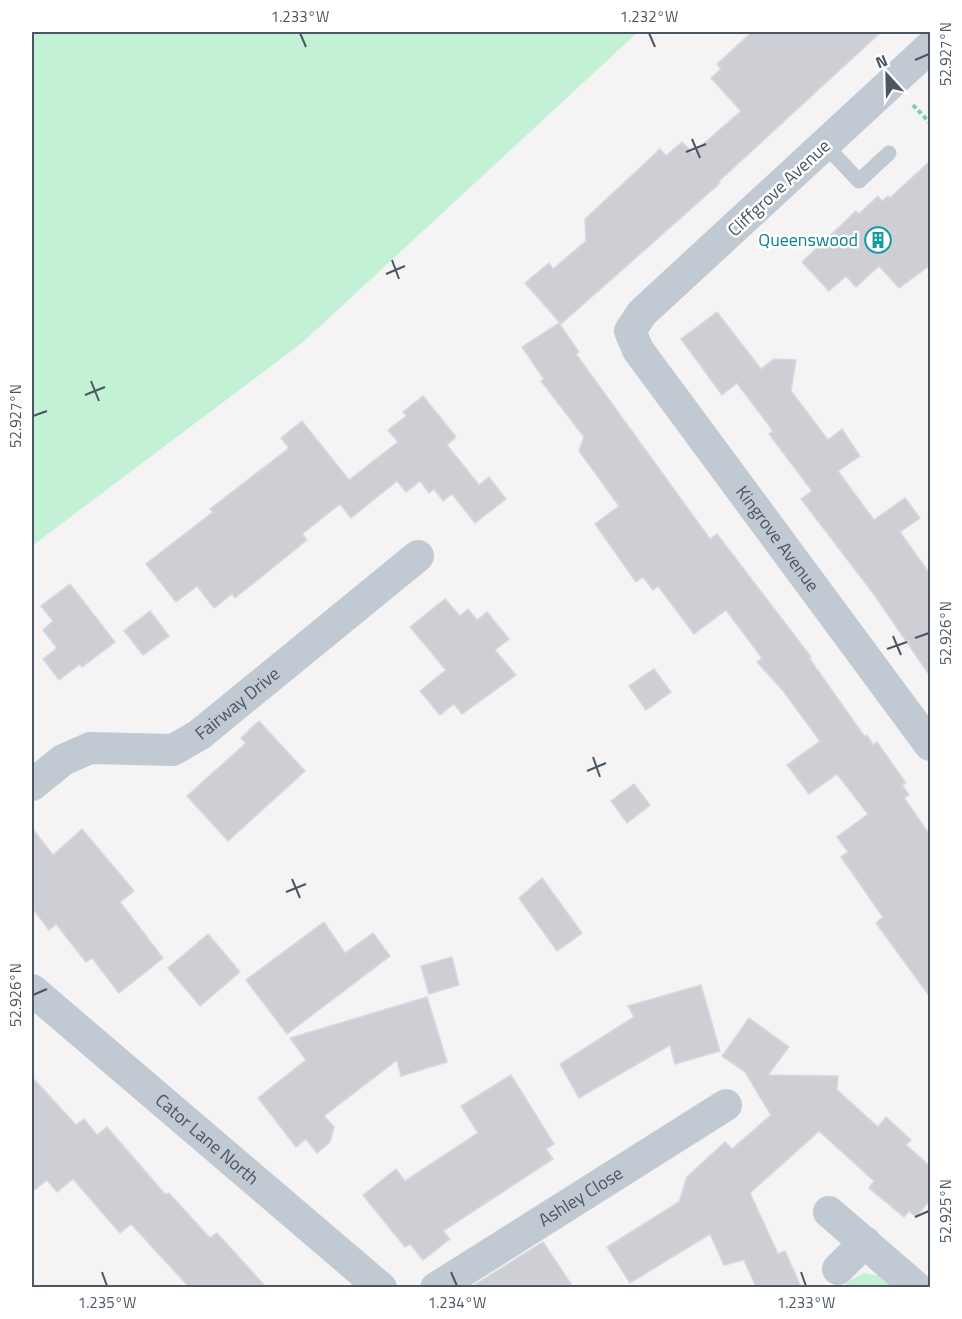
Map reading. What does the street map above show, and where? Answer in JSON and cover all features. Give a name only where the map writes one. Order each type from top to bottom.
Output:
[{"type":"street","name":"Cliffgrove Avenue","points":[[630,331],[642,313],[930,47]]},
{"type":"street","name":"Kingrove Avenue","points":[[630,331],[638,350],[930,745]]},
{"type":"street","name":"Fairway Drive","points":[[32,785],[63,760],[90,748],[173,750],[199,735],[418,556]]},
{"type":"street","name":"Cator Lane North","points":[[32,990],[381,1287]]},
{"type":"street","name":"Ashley Close","points":[[436,1287],[726,1105]]},
{"type":"street","points":[[829,1212],[916,1287]]},
{"type":"street","points":[[838,1269],[865,1242]]},
{"type":"lane","points":[[825,145],[859,181],[889,153]]},
{"type":"green space","points":[[32,32],[638,32],[303,342],[32,546]]},
{"type":"green space","points":[[864,1273],[881,1276],[895,1287],[848,1287],[845,1283]]},
{"type":"building","points":[[752,32],[881,32],[718,182],[720,183],[561,324],[525,283],[549,263],[553,269],[586,241],[585,219],[660,149],[666,156],[682,142],[693,153],[741,111],[711,78],[721,69],[717,64]]},
{"type":"building","name":"Queenswood","points":[[930,161],[930,265],[899,288],[879,266],[856,287],[846,276],[829,291],[802,262],[856,211],[859,214],[878,196],[882,201],[888,196],[890,198]]},
{"type":"building","points":[[717,312],[761,369],[774,359],[796,360],[791,391],[828,440],[842,429],[860,456],[838,471],[874,520],[905,498],[920,518],[900,532],[930,574],[930,676],[873,593],[801,499],[812,491],[769,434],[773,431],[737,383],[722,395],[681,339]]},
{"type":"building","points":[[559,323],[579,352],[576,354],[710,539],[717,534],[811,657],[809,658],[865,737],[867,735],[873,745],[877,742],[906,783],[902,785],[909,795],[904,798],[930,835],[930,997],[876,923],[883,917],[841,857],[848,852],[837,837],[868,814],[837,774],[809,794],[787,765],[820,741],[784,692],[757,662],[762,658],[726,610],[694,634],[658,586],[653,590],[643,577],[636,582],[595,524],[619,506],[579,451],[584,437],[541,381],[544,379],[522,347]]},
{"type":"building","points":[[423,396],[456,437],[447,445],[479,485],[489,477],[506,499],[475,523],[452,494],[443,501],[434,489],[429,493],[420,481],[406,492],[397,481],[351,518],[340,504],[302,534],[307,540],[235,598],[232,594],[214,608],[197,586],[176,602],[146,564],[213,512],[210,509],[289,448],[281,438],[302,421],[349,480],[398,442],[388,430],[406,416],[403,412]]},
{"type":"building","points":[[70,584],[115,642],[82,667],[80,664],[59,680],[43,659],[57,648],[43,630],[53,621],[41,606]]},
{"type":"building","points":[[445,599],[460,616],[468,609],[477,620],[487,612],[509,639],[495,650],[516,675],[462,714],[454,704],[440,715],[420,691],[446,670],[410,627]]},
{"type":"building","points":[[150,611],[169,636],[143,655],[124,631]]},
{"type":"building","points":[[654,669],[671,692],[646,710],[629,686]]},
{"type":"building","points":[[259,721],[305,771],[228,841],[187,796],[246,743],[241,738]]},
{"type":"building","points":[[634,784],[650,805],[627,823],[611,801]]},
{"type":"building","points":[[32,828],[53,855],[82,829],[134,891],[120,902],[163,958],[119,993],[92,958],[86,962],[56,924],[49,930],[32,908]]},
{"type":"building","points":[[542,878],[582,933],[557,951],[519,898]]},
{"type":"building","points":[[324,922],[345,953],[373,933],[390,956],[287,1034],[246,980]]},
{"type":"building","points":[[208,934],[240,972],[200,1006],[168,968]]},
{"type":"building","points":[[452,957],[459,985],[429,994],[421,966]]},
{"type":"building","points":[[701,985],[720,1051],[675,1064],[670,1045],[579,1098],[560,1064],[634,1017],[628,1006]]},
{"type":"building","points":[[427,997],[447,1062],[401,1076],[397,1060],[324,1116],[334,1127],[330,1142],[317,1153],[306,1139],[296,1147],[258,1098],[306,1060],[290,1038]]},
{"type":"building","points":[[749,1018],[789,1047],[768,1075],[838,1076],[837,1090],[878,1127],[886,1117],[911,1140],[906,1145],[930,1166],[930,1200],[916,1217],[909,1211],[904,1217],[869,1188],[874,1181],[819,1131],[750,1193],[778,1254],[785,1251],[801,1287],[756,1287],[744,1260],[724,1265],[710,1234],[630,1283],[607,1247],[679,1202],[687,1177],[725,1142],[732,1149],[771,1115],[745,1072],[722,1056]]},
{"type":"building","points":[[511,1075],[554,1144],[546,1149],[553,1159],[443,1231],[450,1239],[423,1260],[410,1244],[405,1247],[363,1195],[396,1169],[405,1181],[478,1133],[461,1106]]},
{"type":"building","points":[[32,1077],[76,1125],[84,1119],[97,1135],[107,1127],[165,1194],[169,1193],[210,1238],[217,1233],[266,1287],[189,1287],[131,1224],[120,1233],[73,1179],[57,1192],[47,1180],[32,1192]]},
{"type":"building","points":[[543,1242],[573,1287],[471,1287]]},
{"type":"place","name":"Queenswood","points":[[878,240]]}]
